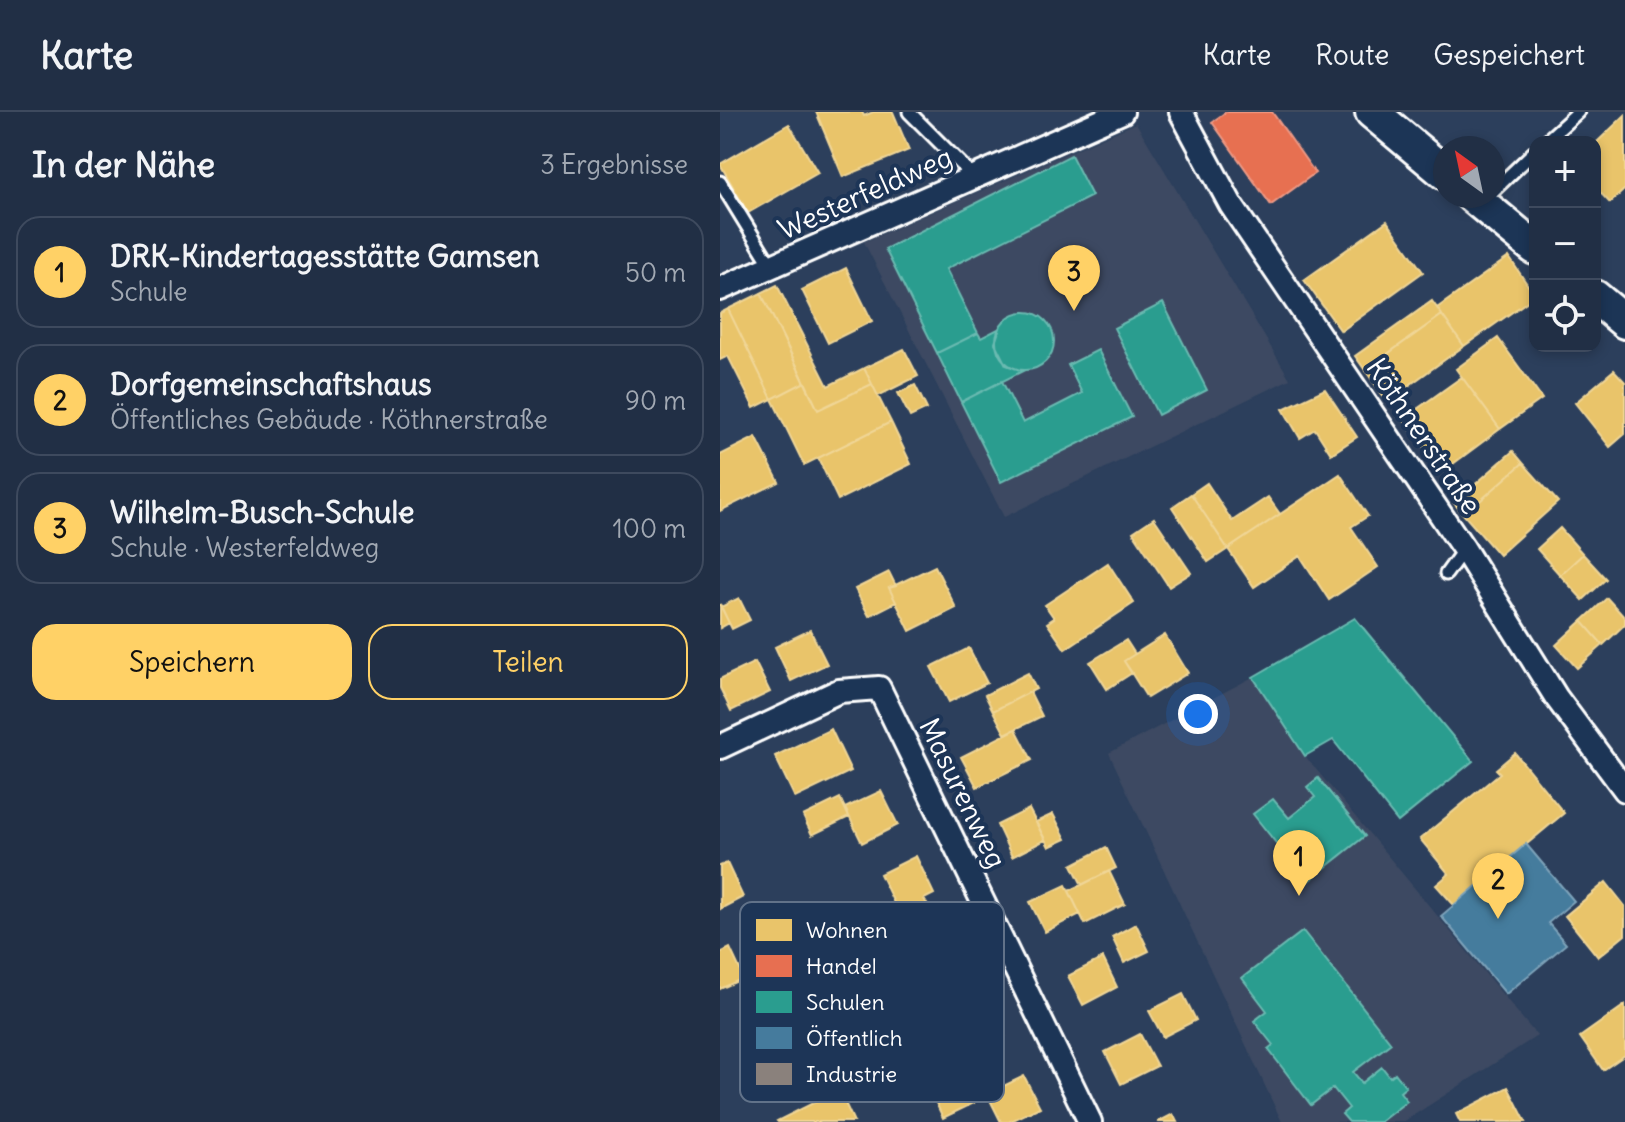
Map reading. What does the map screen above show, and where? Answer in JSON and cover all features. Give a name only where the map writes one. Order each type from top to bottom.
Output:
[{"type":"street","name":"Westerfeldweg","points":[[720,289],[1122,112]]},
{"type":"street","name":"Köthnerstraße","points":[[1181,112],[1231,205],[1464,549],[1556,697],[1625,790]]},
{"type":"street","points":[[1372,112],[1433,163]]},
{"type":"street","points":[[1495,208],[1529,242]]},
{"type":"street","points":[[1601,302],[1625,322]]},
{"type":"street","name":"Masurenweg","points":[[720,747],[839,691],[879,688],[983,902]]},
{"type":"street","name":"Masurenweg","points":[[1004,945],[1090,1122]]},
{"type":"lane","points":[[909,112],[974,177]]},
{"type":"lane","points":[[1552,136],[1578,112]]},
{"type":"lane","points":[[1505,177],[1529,156]]},
{"type":"lane","points":[[720,182],[772,267]]},
{"type":"lane","points":[[1446,574],[1464,549]]},
{"type":"shaded area","points":[[1136,123],[1290,379],[1004,517],[864,242]]},
{"type":"shaded area","points":[[1253,677],[1305,756],[1537,1036],[1403,1122],[1282,1122],[1109,753]]},
{"type":"building: Wohnen","points":[[816,112],[862,112],[864,116],[873,112],[893,112],[909,150],[843,177]]},
{"type":"building: Wohnen","points":[[1625,115],[1625,189],[1610,203],[1601,193],[1601,138]]},
{"type":"building: Wohnen","points":[[789,124],[818,173],[748,213],[720,164]]},
{"type":"building: Wohnen","points":[[1387,221],[1423,272],[1341,331],[1304,280]]},
{"type":"building: Wohnen","points":[[1509,257],[1529,287],[1529,300],[1464,346],[1437,308]]},
{"type":"building: Wohnen","points":[[846,268],[872,321],[828,343],[802,290]]},
{"type":"building: Wohnen","points":[[777,285],[828,386],[864,368],[872,384],[818,410],[761,293]]},
{"type":"building: Wohnen","points":[[761,293],[805,382],[772,399],[728,309]]},
{"type":"building: Wohnen","points":[[1432,301],[1442,315],[1365,370],[1355,356]]},
{"type":"building: Wohnen","points":[[728,309],[772,399],[754,408],[728,356],[720,360],[720,313]]},
{"type":"building: Wohnen","points":[[1442,315],[1464,346],[1387,401],[1365,370]]},
{"type":"building: Wohnen","points":[[1498,338],[1542,399],[1500,429],[1456,369]]},
{"type":"building: Wohnen","points":[[904,349],[918,376],[878,396],[864,368]]},
{"type":"building: Wohnen","points":[[1614,370],[1625,382],[1625,434],[1610,447],[1575,403]]},
{"type":"building: Wohnen","points":[[1462,377],[1500,429],[1442,472],[1403,419]]},
{"type":"building: Wohnen","points":[[805,382],[818,410],[872,384],[891,422],[804,465],[772,399]]},
{"type":"building: Wohnen","points":[[915,385],[927,409],[910,417],[898,393]]},
{"type":"building: Wohnen","points":[[1325,389],[1357,437],[1331,454],[1315,429],[1300,438],[1283,409]]},
{"type":"building: Wohnen","points":[[891,422],[911,464],[838,500],[818,458]]},
{"type":"building: Wohnen","points":[[756,437],[779,482],[720,511],[720,455]]},
{"type":"building: Wohnen","points":[[1513,451],[1523,463],[1464,515],[1454,503]]},
{"type":"building: Wohnen","points":[[1523,463],[1558,502],[1499,555],[1464,515]]},
{"type":"building: Wohnen","points":[[1340,474],[1368,516],[1351,527],[1378,567],[1329,600],[1300,556],[1254,587],[1228,549]]},
{"type":"building: Wohnen","points":[[1207,483],[1232,521],[1268,497],[1280,514],[1228,549],[1191,494]]},
{"type":"building: Wohnen","points":[[1191,494],[1228,549],[1208,562],[1172,507]]},
{"type":"building: Wohnen","points":[[1154,518],[1191,573],[1169,587],[1133,532]]},
{"type":"building: Wohnen","points":[[1560,528],[1583,554],[1560,575],[1537,549]]},
{"type":"building: Wohnen","points":[[1583,554],[1606,579],[1583,600],[1560,575]]},
{"type":"building: Wohnen","points":[[1108,563],[1134,603],[1065,649],[1047,623],[1054,618],[1045,605]]},
{"type":"building: Wohnen","points":[[935,566],[956,608],[910,631],[889,588]]},
{"type":"building: Wohnen","points":[[889,572],[896,586],[889,588],[896,602],[869,616],[855,589]]},
{"type":"building: Wohnen","points":[[739,598],[750,620],[732,629],[721,607]]},
{"type":"building: Wohnen","points":[[1607,598],[1625,618],[1625,624],[1603,645],[1582,621]]},
{"type":"building: Wohnen","points":[[720,604],[729,623],[720,628]]},
{"type":"building: Wohnen","points":[[1582,621],[1603,645],[1577,668],[1556,645]]},
{"type":"building: Wohnen","points":[[810,630],[827,664],[791,681],[775,647]]},
{"type":"building: Wohnen","points":[[1165,635],[1188,673],[1147,698],[1124,661]]},
{"type":"building: Wohnen","points":[[1126,640],[1135,654],[1124,661],[1132,673],[1107,689],[1090,662]]},
{"type":"building: Wohnen","points":[[969,648],[987,683],[949,702],[931,667]]},
{"type":"building: Wohnen","points":[[755,662],[770,692],[731,711],[720,688],[720,679]]},
{"type":"building: Wohnen","points":[[1028,673],[1036,689],[993,711],[985,695]]},
{"type":"building: Wohnen","points":[[1030,692],[1042,716],[1005,734],[993,711]]},
{"type":"building: Wohnen","points":[[831,729],[851,771],[795,798],[775,756]]},
{"type":"building: Wohnen","points":[[1016,729],[1032,760],[977,787],[961,757]]},
{"type":"building: Wohnen","points":[[1515,753],[1564,813],[1454,905],[1436,885],[1449,874],[1420,839],[1500,773],[1496,769]]},
{"type":"building: Wohnen","points":[[881,791],[898,825],[862,843],[845,808]]},
{"type":"building: Wohnen","points":[[840,798],[849,817],[812,835],[803,816]]},
{"type":"building: Wohnen","points":[[1029,809],[1045,840],[1012,857],[997,825]]},
{"type":"building: Wohnen","points":[[1053,814],[1066,839],[1049,847],[1036,822]]},
{"type":"building: Wohnen","points":[[1106,847],[1116,868],[1082,885],[1072,865]]},
{"type":"building: Wohnen","points":[[916,856],[934,894],[924,899],[926,902],[893,902],[880,874]]},
{"type":"building: Wohnen","points":[[727,863],[743,897],[720,909],[720,866]]},
{"type":"building: Wohnen","points":[[1109,871],[1125,904],[1085,924],[1069,891]]},
{"type":"building: Wohnen","points":[[1606,882],[1625,906],[1625,935],[1598,957],[1565,916]]},
{"type":"building: Wohnen","points":[[1066,885],[1080,914],[1045,932],[1030,902]]},
{"type":"building: Wohnen","points":[[1136,924],[1149,951],[1124,963],[1112,937]]},
{"type":"building: Wohnen","points":[[730,948],[740,969],[740,980],[720,989],[720,953]]},
{"type":"building: Wohnen","points":[[1103,958],[1117,987],[1083,1005],[1068,976]]},
{"type":"building: Wohnen","points":[[1183,994],[1196,1020],[1163,1037],[1149,1011]]},
{"type":"building: Wohnen","points":[[1625,1005],[1625,1055],[1603,1070],[1580,1037]]},
{"type":"building: Wohnen","points":[[1140,1034],[1157,1066],[1121,1084],[1105,1052]]},
{"type":"building: Wohnen","points":[[1024,1076],[1040,1107],[1009,1122],[1001,1122],[991,1102],[1004,1102],[1004,1086]]},
{"type":"building: Wohnen","points":[[1508,1087],[1526,1122],[1460,1122],[1456,1114]]},
{"type":"building: Wohnen","points":[[815,1102],[845,1102],[854,1122],[778,1122]]},
{"type":"building: Wohnen","points":[[974,1102],[974,1103],[943,1118],[936,1103]]},
{"type":"building: Wohnen","points":[[1173,1114],[1177,1122],[1158,1122]]},
{"type":"building: Handel","points":[[1226,112],[1272,112],[1315,173],[1271,205],[1212,122]]},
{"type":"building: Schulen","points":[[1071,155],[1092,196],[946,269],[978,333],[937,353],[885,249]]},
{"type":"building: Schulen","points":[[1163,303],[1207,390],[1158,415],[1114,328]]},
{"type":"building: Schulen","points":[[1025,312],[1045,321],[1054,341],[1045,361],[1025,370],[1005,361],[996,341],[1005,321]]},
{"type":"building: Schulen","points":[[1000,328],[995,343],[1006,365],[1023,371],[961,402],[937,353],[978,333],[981,338]]},
{"type":"building: Schulen","points":[[1098,350],[1132,417],[1001,482],[961,402],[1002,381],[1023,423],[1082,393],[1068,365]]},
{"type":"building: Schulen","points":[[1355,618],[1473,761],[1398,822],[1333,740],[1305,756],[1253,677]]},
{"type":"building: Schulen","points":[[1318,778],[1365,836],[1307,882],[1253,814],[1273,799],[1289,818],[1315,797],[1307,787]]},
{"type":"building: Schulen","points":[[1303,931],[1391,1043],[1353,1072],[1362,1083],[1382,1067],[1390,1077],[1395,1073],[1406,1087],[1400,1092],[1407,1101],[1380,1122],[1349,1122],[1342,1114],[1349,1108],[1333,1088],[1311,1105],[1268,1049],[1273,1045],[1254,1021],[1267,1011],[1242,978]]},
{"type":"building: Öffentlich","points":[[1526,844],[1574,901],[1548,923],[1566,944],[1506,994],[1441,916]]},
{"type":"place","name":"Wilhelm-Busch-Schule","points":[[1074,311]]},
{"type":"place","name":"DRK-Kindertagesstätte Gamsen","points":[[1299,896]]},
{"type":"place","name":"Dorfgemeinschaftshaus","points":[[1498,919]]}]
